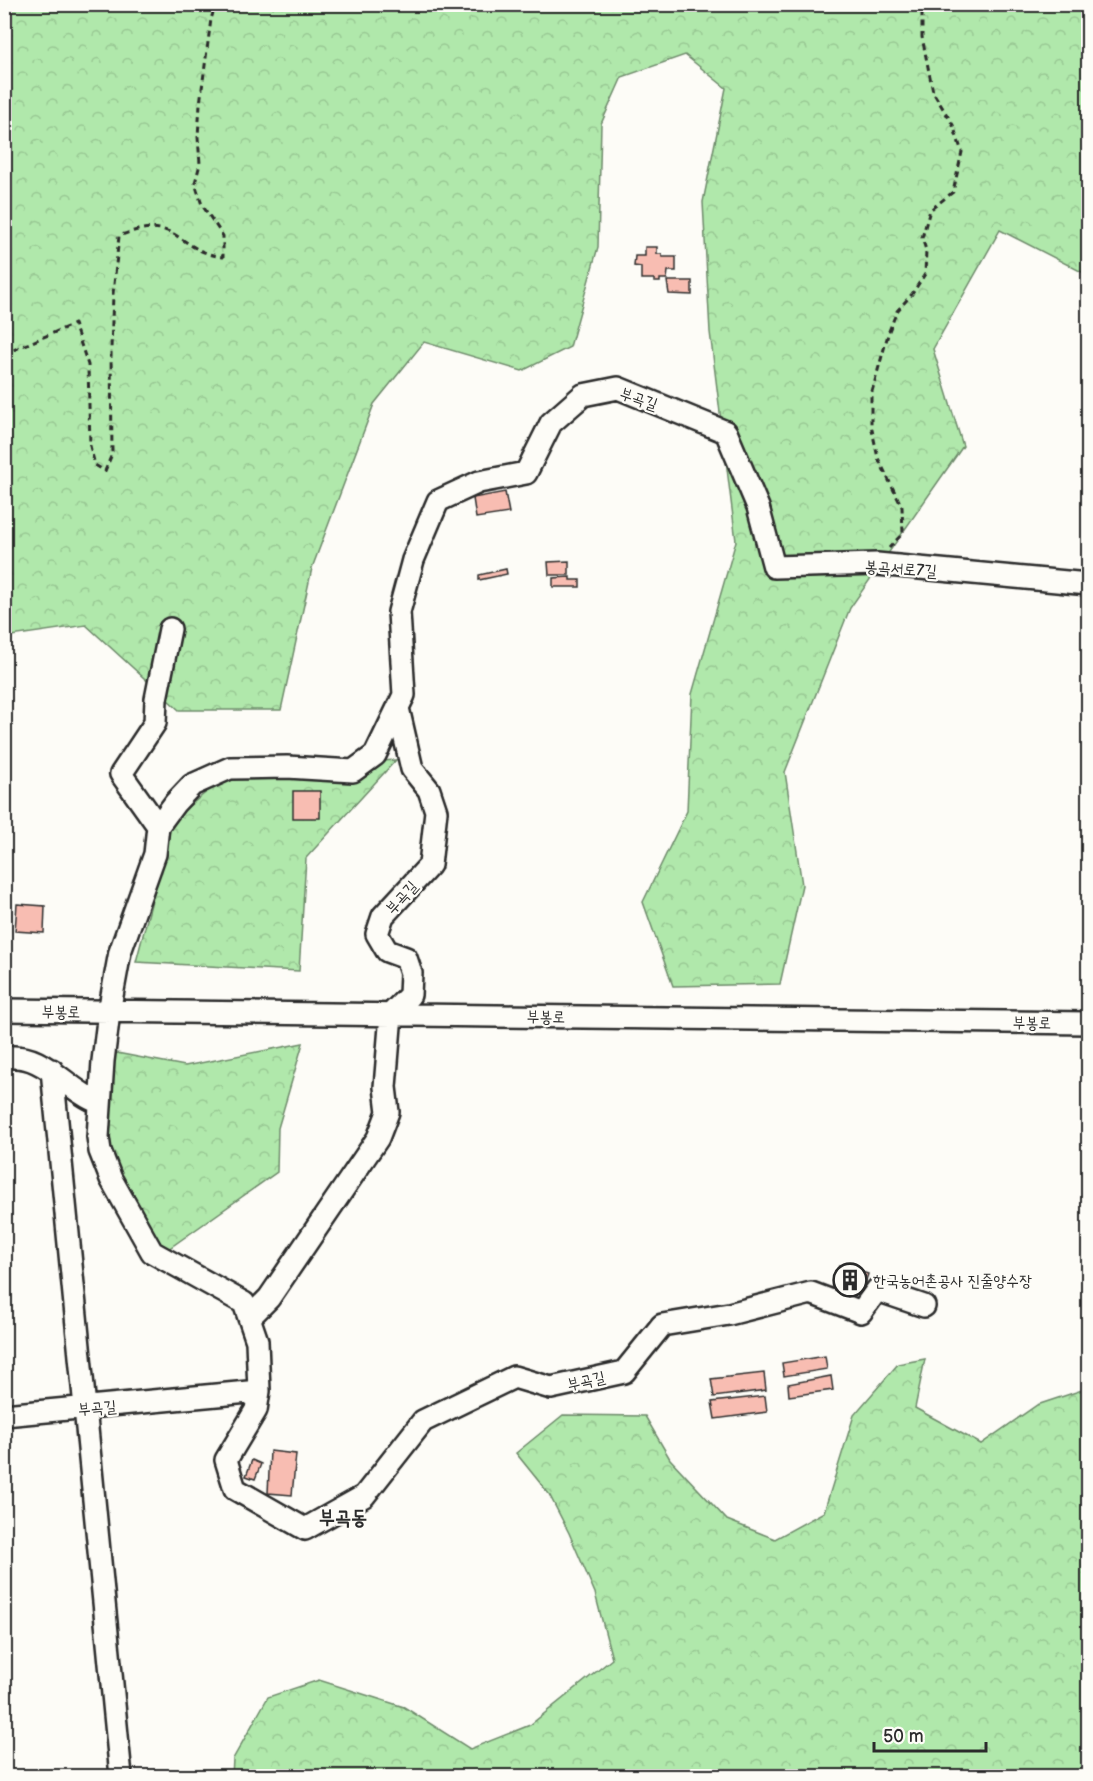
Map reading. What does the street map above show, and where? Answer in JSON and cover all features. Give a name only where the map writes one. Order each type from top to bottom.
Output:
[{"type":"street","name":"부곡길","points":[[758,507],[726,432],[618,388],[583,395],[551,423],[526,473],[478,482],[438,501],[413,560],[399,612],[404,695],[375,755],[353,771],[287,767],[230,768],[192,785],[158,826],[155,854],[120,952],[109,1012],[100,1103],[98,1137],[100,1150],[111,1179],[152,1252],[244,1303],[257,1341],[259,1391],[256,1410],[226,1460],[235,1489],[305,1529],[364,1496],[423,1421],[514,1377],[551,1388],[624,1372],[662,1325],[729,1314],[811,1293],[861,1312],[877,1290],[924,1306]]},
{"type":"street","name":"봉곡서로7길","points":[[758,507],[774,567],[878,564],[1089,584]]},
{"type":"street","points":[[158,826],[121,774],[155,723],[156,699],[170,629]]},
{"type":"street","name":"부곡길","points":[[391,1014],[410,995],[411,973],[406,958],[387,951],[376,934],[383,916],[430,865],[436,811],[429,790],[412,769],[398,708]]},
{"type":"street","name":"부봉로","points":[[4,1010],[1089,1023]]},
{"type":"street","points":[[249,1318],[269,1298],[378,1138],[388,1112],[385,1087],[391,1014]]},
{"type":"street","points":[[4,1058],[14,1056],[27,1058],[52,1070],[78,1092],[100,1103]]},
{"type":"street","points":[[52,1070],[121,1776]]},
{"type":"street","name":"부곡길","points":[[4,1415],[259,1391]]},
{"type":"path","points":[[4,354],[74,324],[88,365],[90,446],[95,465],[105,471],[112,454],[111,349],[113,294],[119,236],[137,229],[157,227],[179,236],[209,255],[223,257],[223,236],[202,205],[195,183],[200,164],[198,137],[200,104],[211,19],[216,4]]},
{"type":"path","points":[[878,564],[903,533],[902,507],[887,479],[875,447],[871,425],[871,395],[889,330],[897,311],[925,274],[927,250],[922,238],[930,210],[953,192],[962,152],[953,125],[933,92],[922,37],[922,4]]},
{"type":"green space","points":[[4,5],[1088,5],[1088,280],[1084,273],[1000,230],[933,349],[963,446],[850,608],[785,772],[802,885],[780,984],[673,986],[643,902],[687,811],[692,694],[736,541],[710,332],[703,202],[726,88],[685,55],[622,77],[601,124],[598,247],[570,347],[522,371],[424,342],[374,404],[312,568],[281,710],[179,710],[86,625],[5,637]]},
{"type":"green space","points":[[396,760],[306,858],[299,971],[136,962],[173,819],[224,778],[367,771],[383,761]]},
{"type":"green space","points":[[303,1043],[278,1128],[277,1172],[164,1252],[137,1215],[103,1135],[106,1051],[185,1066]]},
{"type":"green space","points":[[925,1359],[915,1408],[981,1444],[1037,1405],[1088,1388],[1088,1776],[232,1776],[233,1759],[268,1697],[319,1680],[404,1707],[470,1749],[530,1725],[612,1659],[595,1593],[569,1533],[549,1494],[516,1453],[563,1415],[645,1416],[670,1459],[727,1520],[775,1539],[824,1512],[854,1415],[898,1364]]},
{"type":"building","points":[[645,247],[657,247],[657,254],[662,254],[662,257],[676,257],[676,271],[668,271],[667,279],[660,279],[660,282],[654,282],[654,279],[641,279],[641,267],[634,266],[635,256],[645,256]]},
{"type":"building","points":[[667,281],[692,281],[692,295],[669,294]]},
{"type":"building","points":[[505,492],[509,513],[476,518],[473,498]]},
{"type":"building","points":[[569,561],[569,575],[549,575],[548,562]]},
{"type":"building","points":[[506,569],[507,574],[479,580],[479,575]]},
{"type":"building","points":[[570,577],[570,580],[580,580],[580,587],[553,587],[553,578]]},
{"type":"building","points":[[293,791],[320,791],[320,818],[293,818]]},
{"type":"building","points":[[17,904],[45,906],[44,933],[15,931]]},
{"type":"building","name":"한국농어촌공사 진줄양수장","points":[[839,1265],[868,1274],[861,1295],[833,1286]]},
{"type":"building","points":[[825,1356],[827,1369],[784,1376],[782,1363]]},
{"type":"building","points":[[764,1373],[766,1390],[714,1397],[711,1379]]},
{"type":"building","points":[[831,1376],[833,1390],[789,1396],[788,1384]]},
{"type":"building","points":[[765,1396],[767,1412],[715,1419],[712,1402]]},
{"type":"building","points":[[270,1451],[296,1454],[292,1495],[268,1493]]},
{"type":"building","points":[[252,1460],[261,1464],[255,1479],[246,1476]]},
{"type":"place","name":"한국농어촌공사 진줄양수장","points":[[850,1280]]},
{"type":"district","name":"부곡동","points":[[343,1517]]}]
